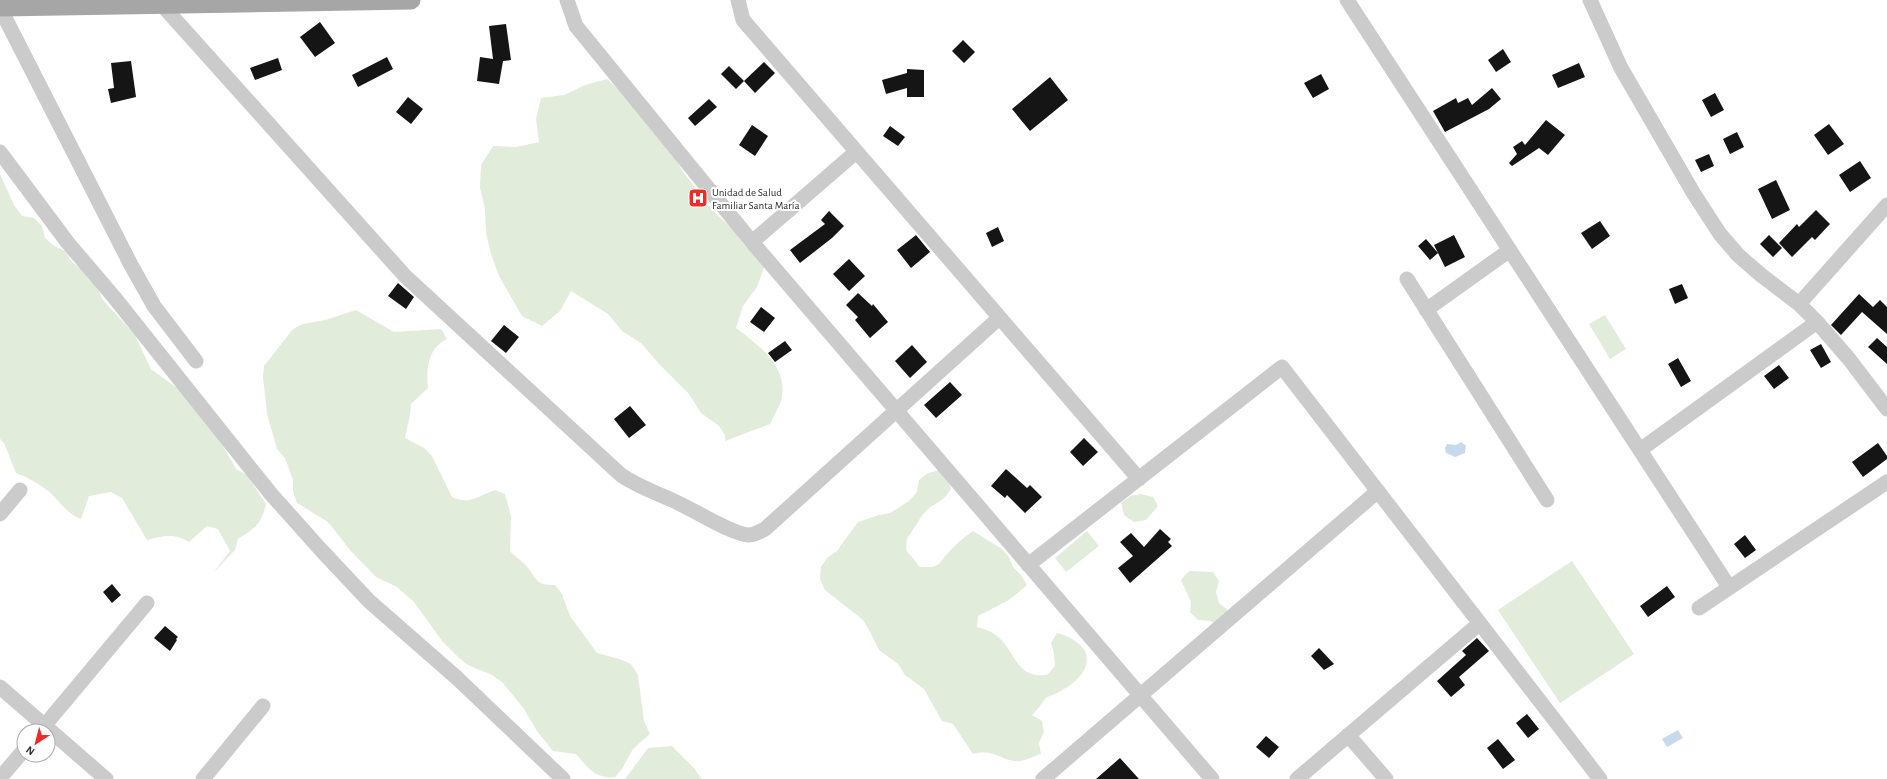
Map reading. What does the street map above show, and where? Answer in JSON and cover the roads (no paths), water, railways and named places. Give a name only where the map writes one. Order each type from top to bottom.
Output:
[{"type":"main road","points":[[0,8],[282,1],[411,0]]},
{"type":"street","points":[[567,0],[576,26],[752,242],[1212,779]]},
{"type":"street","points":[[738,0],[743,20],[1139,479]]},
{"type":"street","points":[[1346,0],[1729,587]]},
{"type":"street","points":[[1590,0],[1621,68],[1708,215],[1738,255],[1760,275],[1799,304],[1818,322],[1849,359],[1887,409]]},
{"type":"street","points":[[162,5],[405,276],[621,475],[635,485],[671,499],[736,531],[748,535],[756,534],[765,528],[1000,318]]},
{"type":"street","points":[[0,8],[131,265],[154,306],[196,361]]},
{"type":"street","points":[[0,152],[68,243],[114,297],[271,494],[322,551],[369,601],[457,678],[563,779]]},
{"type":"street","points":[[752,242],[856,152]]},
{"type":"street","points":[[1799,304],[1887,205]]},
{"type":"street","points":[[1426,310],[1510,250]]},
{"type":"street","points":[[1407,279],[1547,500]]},
{"type":"street","points":[[1640,450],[1818,322]]},
{"type":"street","points":[[1028,565],[1282,367],[1600,779]]},
{"type":"street","points":[[1699,608],[1887,482]]},
{"type":"street","points":[[0,514],[20,490]]},
{"type":"street","points":[[1043,779],[1378,491]]},
{"type":"street","points":[[46,723],[147,603]]},
{"type":"street","points":[[1297,779],[1480,623]]},
{"type":"street","points":[[0,687],[37,723]]},
{"type":"street","points":[[203,779],[263,706]]},
{"type":"street","points":[[1348,735],[1386,779]]},
{"type":"street","points":[[56,739],[106,779]]},
{"type":"street","points":[[0,778],[16,759]]},
{"type":"water","points":[[1461,442],[1466,446],[1465,453],[1455,457],[1446,453],[1445,448],[1447,444],[1456,445]]},
{"type":"water","points":[[1678,730],[1683,738],[1667,747],[1662,739]]},
{"type":"place","name":"Unidad de Salud Familiar Santa María","points":[[698,198]]}]
